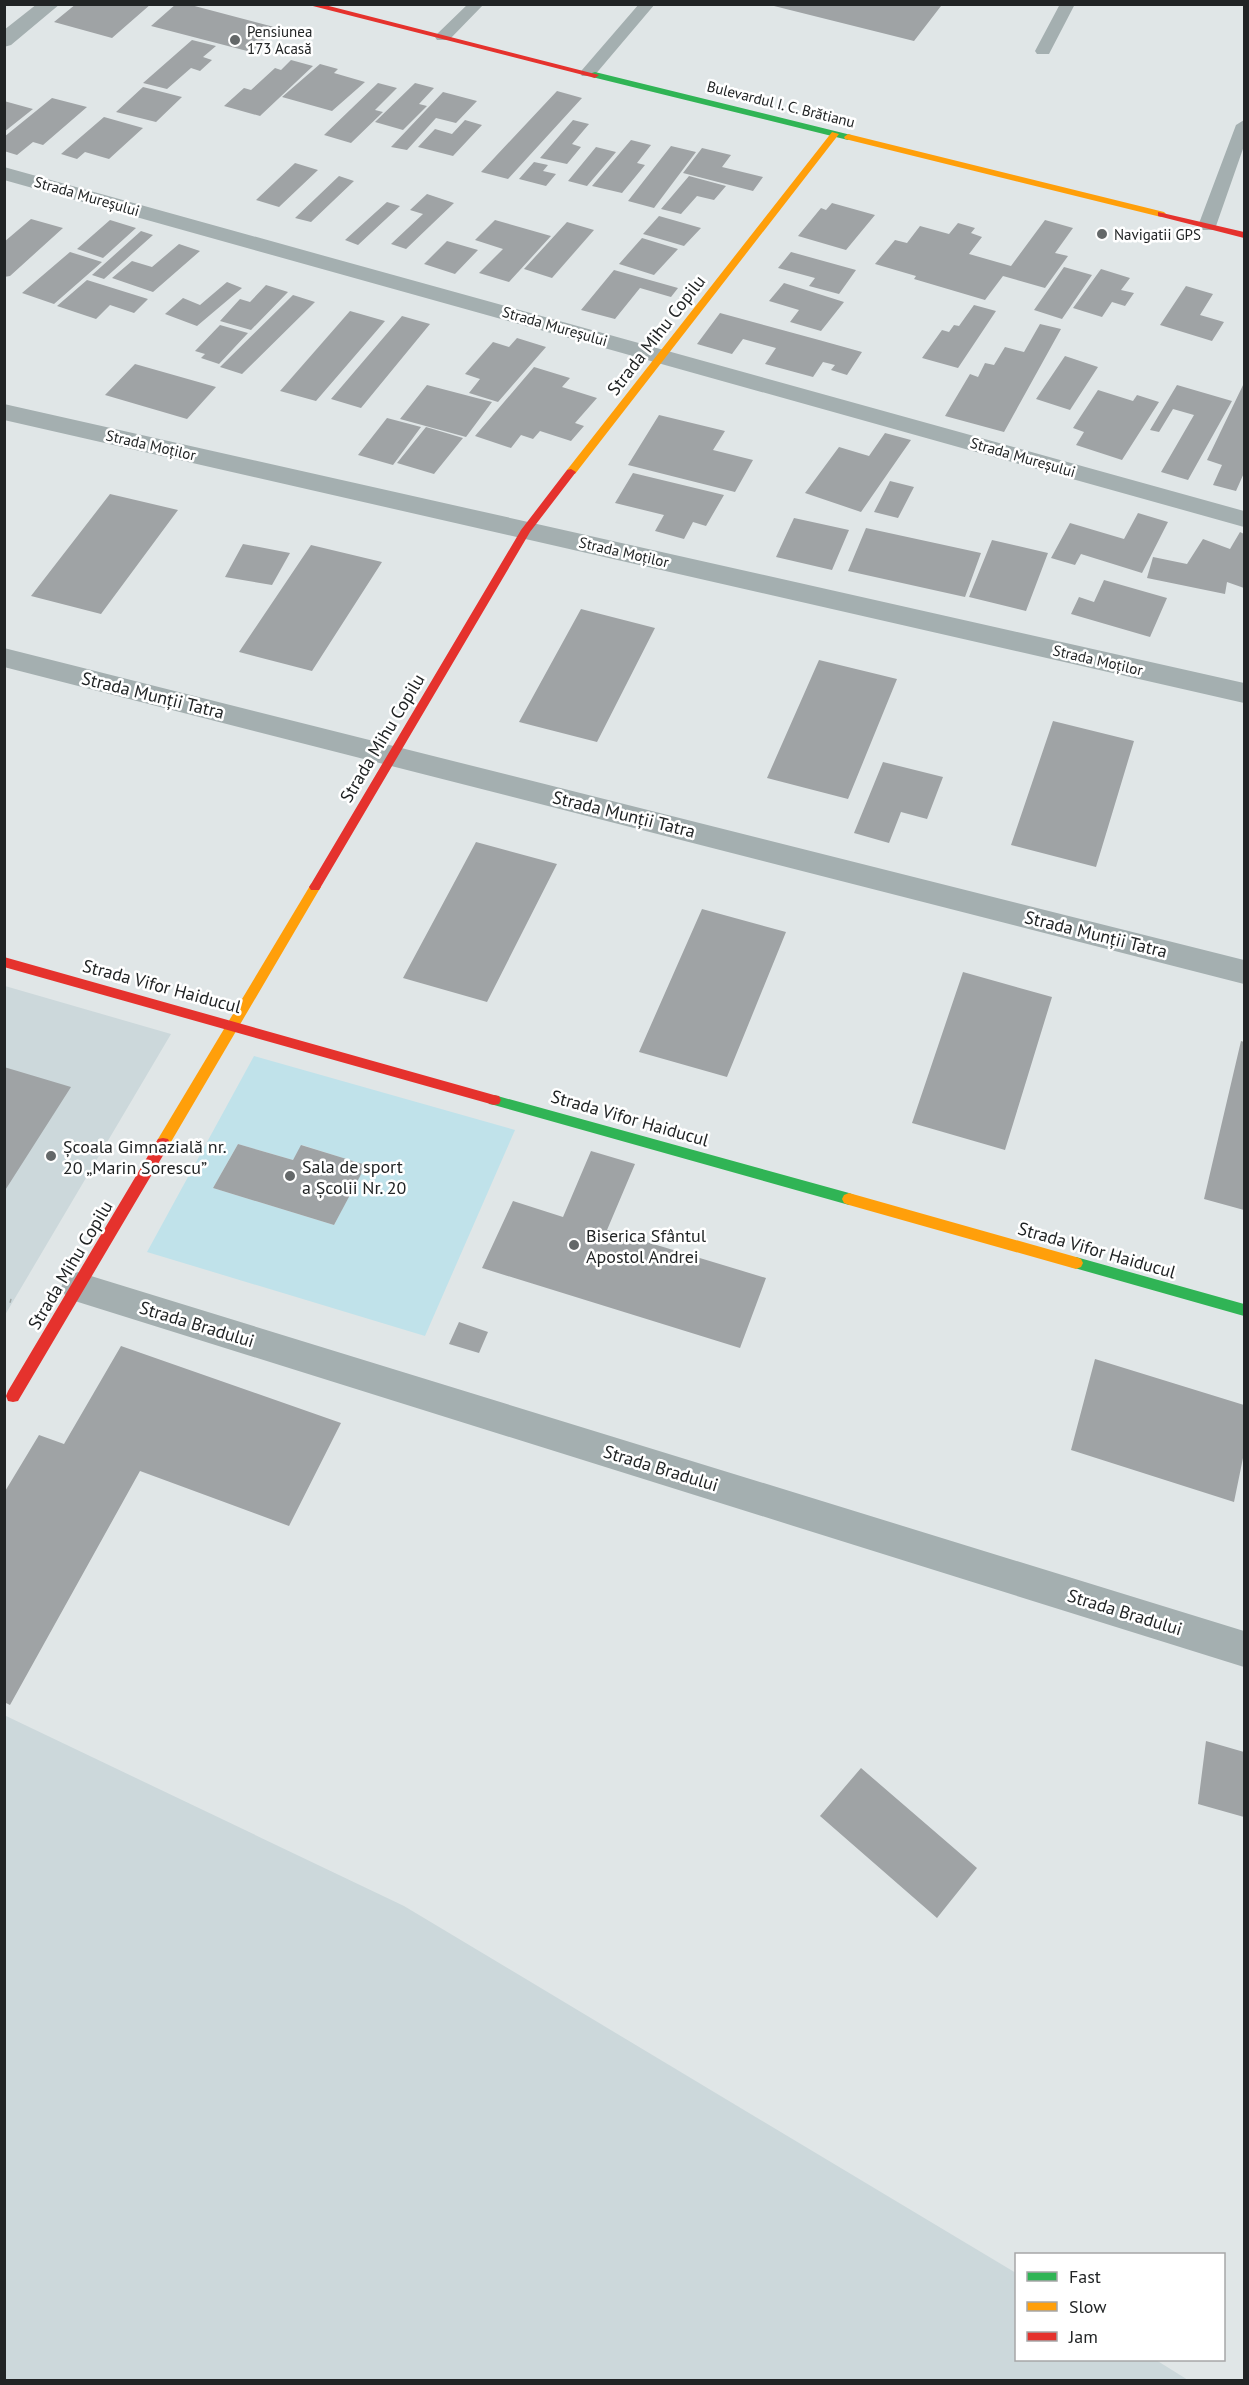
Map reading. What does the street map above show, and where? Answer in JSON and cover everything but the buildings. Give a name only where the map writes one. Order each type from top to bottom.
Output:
[{"type":"street","points":[[4,41],[50,4]]},
{"type":"street","name":"Bulevardul I. C. Brătianu","points":[[309,4],[1245,235]]},
{"type":"street","name":"Strada Mihu Copilu","points":[[9,1396],[78,1287],[526,530],[835,134]]},
{"type":"street","name":"Strada Mureșului","points":[[4,173],[1245,519]]},
{"type":"street","name":"Strada Moților","points":[[4,412],[1245,693]]},
{"type":"street","name":"Strada Munții Tatra","points":[[4,657],[1245,972]]},
{"type":"street","name":"Strada Vifor Haiducul","points":[[4,962],[1245,1310]]},
{"type":"street","name":"Strada Bradului","points":[[78,1287],[1245,1649]]},
{"type":"lane","points":[[443,38],[477,4]]},
{"type":"lane","points":[[588,73],[648,4]]},
{"type":"lane","points":[[1043,51],[1068,4]]},
{"type":"lane","points":[[1207,226],[1245,125]]},
{"type":"shaded area","name":"Școala Gimnazială nr. 20 „Marin Sorescu”","points":[[5,986],[171,1034],[5,1315]]},
{"type":"shaded area","points":[[254,1056],[515,1130],[425,1336],[147,1252]],"holes":[[[238,1144],[293,1160],[302,1145],[365,1165],[334,1225],[213,1188]]]},
{"type":"shaded area","points":[[4,1715],[404,1906],[1015,2272],[1015,2361],[1158,2361],[1188,2380],[5,2380]]},
{"type":"traffic: fast","points":[[595,75],[848,137]]},
{"type":"traffic: fast","points":[[494,1100],[849,1199]]},
{"type":"traffic: fast","points":[[1076,1263],[1244,1310]]},
{"type":"traffic: slow","points":[[571,472],[835,134]]},
{"type":"traffic: slow","points":[[848,137],[1161,214]]},
{"type":"traffic: slow","points":[[163,1143],[315,887]]},
{"type":"traffic: slow","points":[[849,1199],[1076,1263]]},
{"type":"traffic: jam","points":[[309,4],[595,75]]},
{"type":"traffic: jam","points":[[1161,214],[1244,235]]},
{"type":"traffic: jam","points":[[315,887],[526,530],[571,472]]},
{"type":"traffic: jam","points":[[4,962],[494,1100]]},
{"type":"traffic: jam","points":[[13,1396],[163,1143]]},
{"type":"place","name":"Pensiunea 173 Acasă","points":[[235,40]]},
{"type":"place","name":"Navigatii GPS","points":[[1102,234]]},
{"type":"place","name":"Școala Gimnazială nr. 20 „Marin Sorescu”","points":[[51,1156]]},
{"type":"place","name":"Sala de sport a Școlii Nr. 20","points":[[290,1176]]},
{"type":"place","name":"Biserica Sfântul Apostol Andrei","points":[[574,1245]]}]
